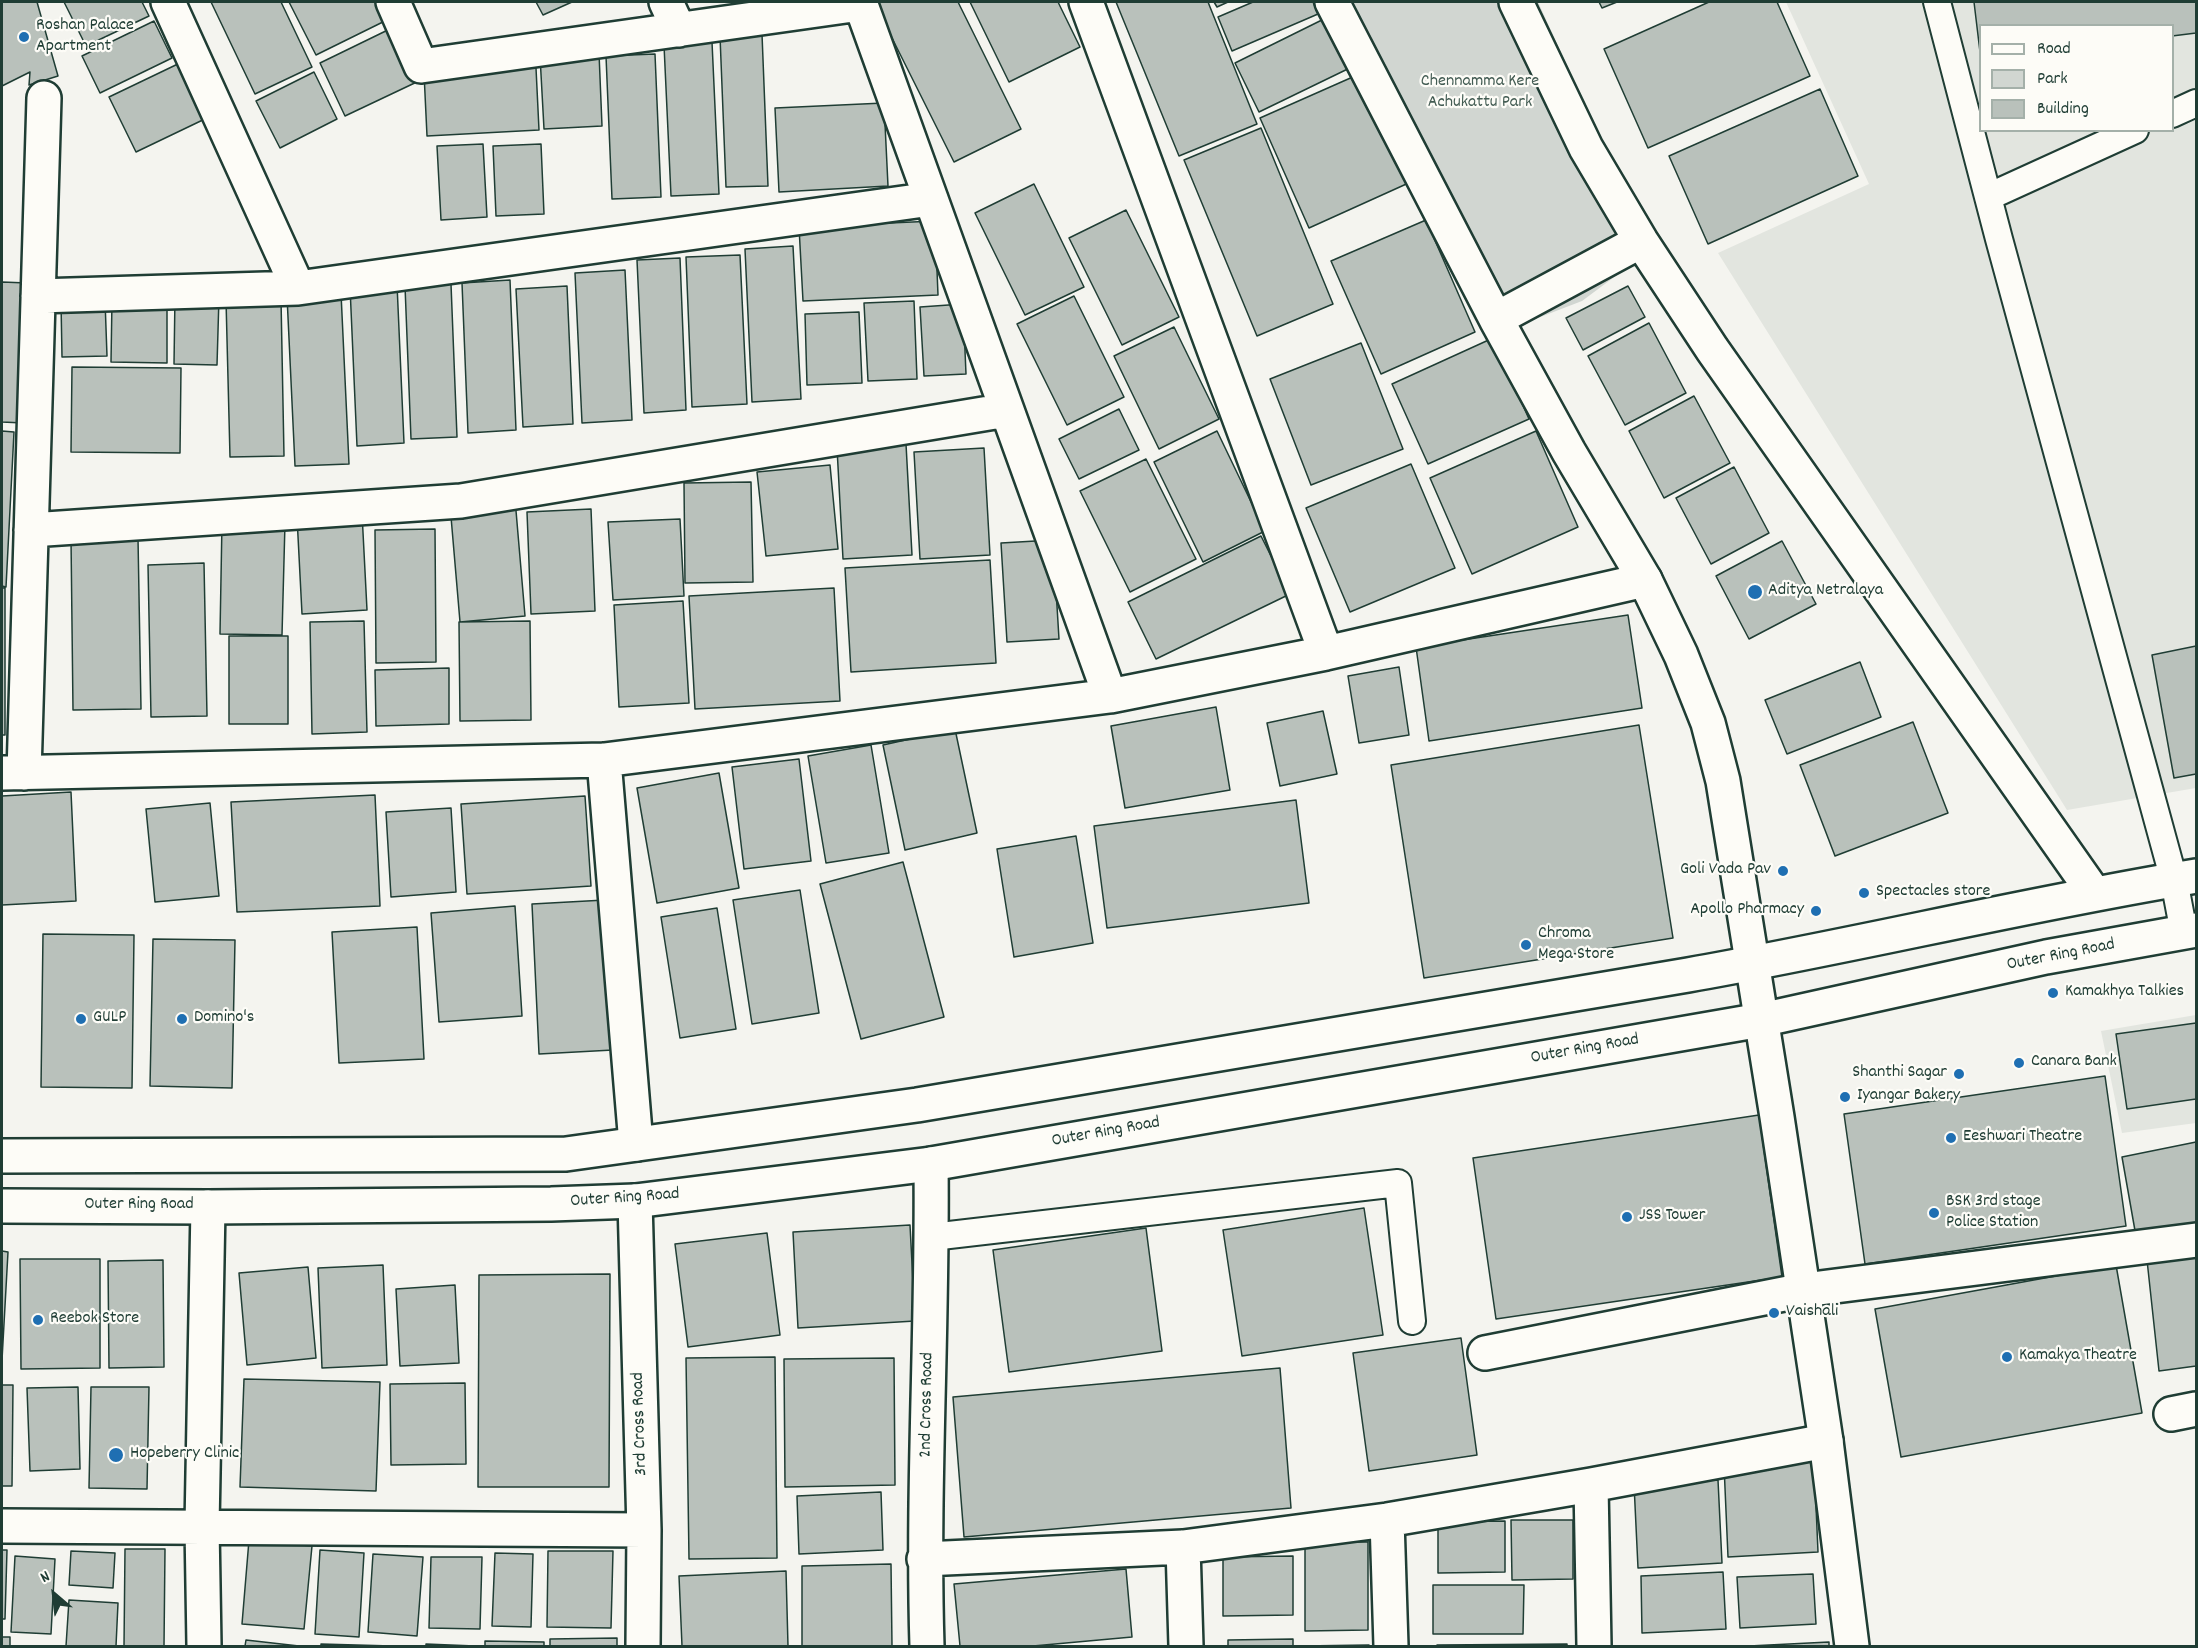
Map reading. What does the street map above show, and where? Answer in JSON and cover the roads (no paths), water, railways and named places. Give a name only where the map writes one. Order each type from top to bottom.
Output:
[{"type":"main road","points":[[168,2],[298,288]]},
{"type":"main road","points":[[393,2],[421,66],[672,16],[860,3],[1110,696]]},
{"type":"main road","points":[[1086,2],[1326,653]]},
{"type":"main road","points":[[1332,2],[1496,319],[1569,452],[1645,580],[1681,655],[1708,723],[1723,781],[1804,1290],[1852,1647]]},
{"type":"main road","points":[[1516,2],[1586,148],[1641,241],[1712,349],[2094,893]]},
{"type":"main road","points":[[44,98],[31,530],[13,773],[604,760],[1110,696],[1326,653],[1645,580]]},
{"type":"main road","points":[[38,296],[298,288],[931,199]]},
{"type":"main road","points":[[1496,319],[1641,241]]},
{"type":"main road","points":[[31,530],[461,501],[1007,410]]},
{"type":"main road","points":[[604,760],[636,1144]]},
{"type":"main road","points":[[2,1156],[566,1154],[917,1105],[1753,963],[2094,893],[2185,878]]},
{"type":"main road","name":"Outer Ring Road","points":[[2,1206],[208,1207],[551,1204],[635,1201],[931,1164],[1761,1020],[2046,957],[2190,932]]},
{"type":"main road","name":"2nd Cross Road","points":[[927,1647],[924,1559],[932,1237],[931,1164]]},
{"type":"main road","name":"3rd Cross Road","points":[[635,1201],[645,1530],[644,1647]]},
{"type":"main road","points":[[204,1647],[202,1526],[208,1207]]},
{"type":"main road","points":[[1485,1353],[1804,1290],[2196,1240]]},
{"type":"main road","points":[[924,1559],[1183,1547],[1387,1520],[1826,1441]]},
{"type":"main road","points":[[1591,1485],[1594,1647]]},
{"type":"main road","points":[[1387,1520],[1391,1647]]},
{"type":"main road","points":[[2,1526],[645,1530]]},
{"type":"main road","points":[[1183,1547],[1186,1647]]},
{"type":"lane","points":[[1937,2],[1988,197],[2185,878],[2190,932]]},
{"type":"lane","points":[[2174,113],[2196,103]]},
{"type":"lane","points":[[1988,197],[2131,132]]},
{"type":"lane","points":[[932,1237],[1398,1183],[1412,1321]]},
{"type":"place","name":"Roshan Palace Apartment","points":[[24,37]]},
{"type":"place","name":"Aditya Netralaya","points":[[1755,592]]},
{"type":"place","name":"Goli Vada Pav","points":[[1783,871]]},
{"type":"place","name":"Spectacles store","points":[[1864,893]]},
{"type":"place","name":"Apollo Pharmacy","points":[[1816,911]]},
{"type":"place","name":"Chroma Mega Store","points":[[1526,945]]},
{"type":"place","name":"Kamakhya Talkies","points":[[2053,993]]},
{"type":"place","name":"GULP","points":[[81,1019]]},
{"type":"place","name":"Domino's","points":[[182,1019]]},
{"type":"place","name":"Canara Bank","points":[[2019,1063]]},
{"type":"place","name":"Shanthi Sagar","points":[[1959,1074]]},
{"type":"place","name":"Iyangar Bakery","points":[[1845,1097]]},
{"type":"place","name":"Eeshwari Theatre","points":[[1951,1138]]},
{"type":"place","name":"BSK 3rd stage Police Station","points":[[1934,1213]]},
{"type":"place","name":"JSS Tower","points":[[1627,1217]]},
{"type":"place","name":"Vaishali","points":[[1774,1313]]},
{"type":"place","name":"Reebok Store","points":[[38,1320]]},
{"type":"place","name":"Kamakya Theatre","points":[[2007,1357]]},
{"type":"place","name":"Hopeberry Clinic","points":[[116,1455]]},
{"type":"park label","name":"Chennamma Kere Achukattu Park","points":[[1480,94]]}]
